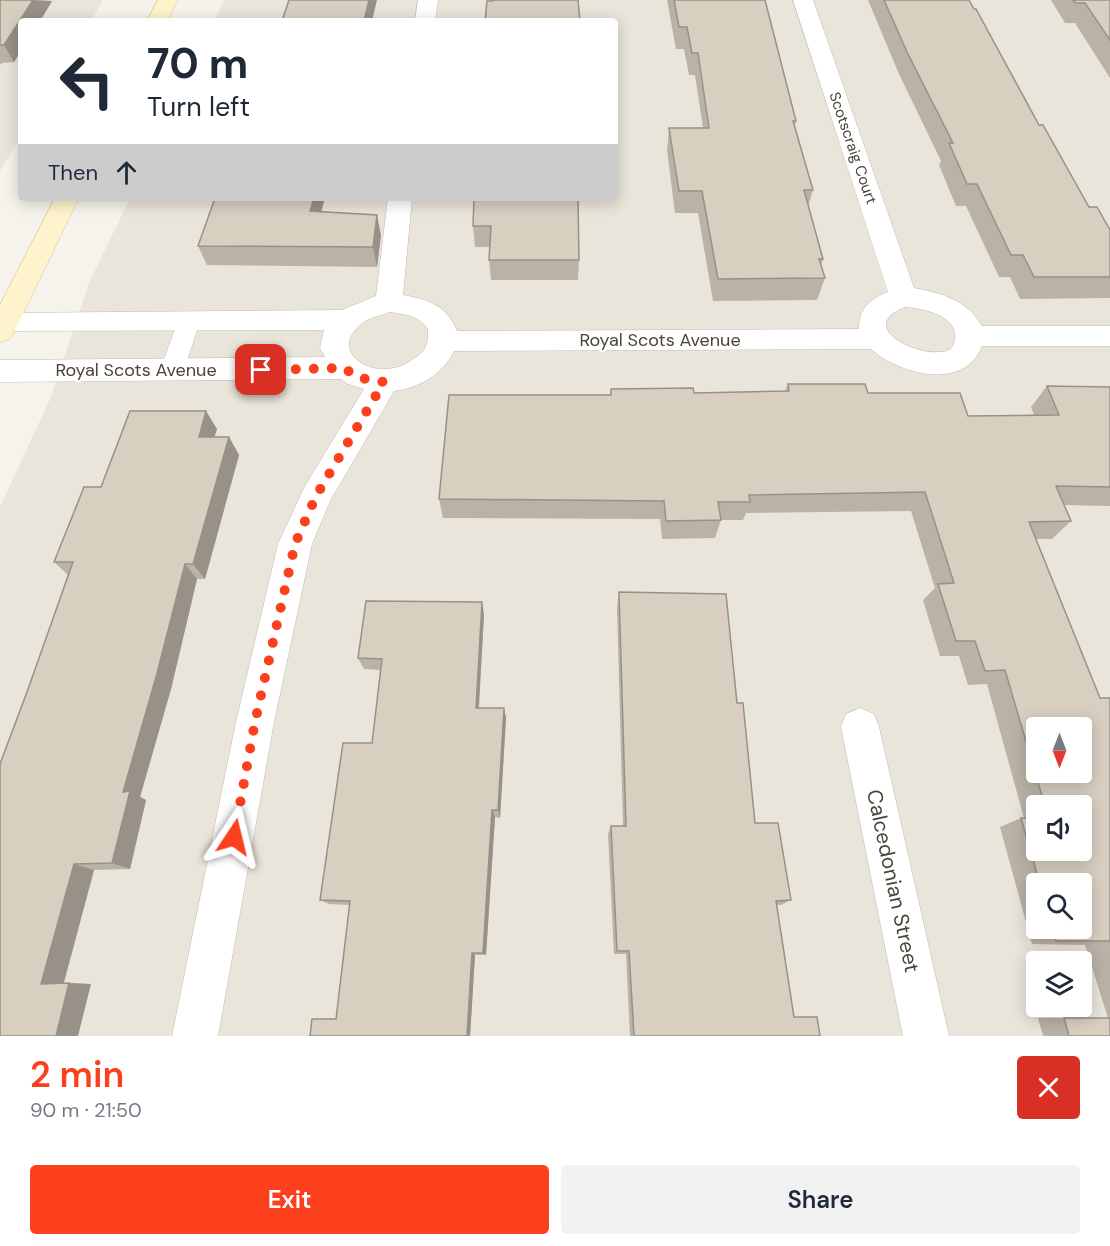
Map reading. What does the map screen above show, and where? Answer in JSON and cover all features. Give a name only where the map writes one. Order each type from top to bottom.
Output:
[{"type":"main road","points":[[159,18],[168,0]]},
{"type":"main road","points":[[3,327],[66,201]]},
{"type":"street","points":[[425,18],[428,0]]},
{"type":"street","name":"Scotscraig Court","points":[[803,0],[903,297]]},
{"type":"street","points":[[389,302],[400,201]]},
{"type":"street","points":[[919,297],[936,301],[951,309],[963,319],[970,336],[965,353],[955,361],[939,365],[922,364],[904,360],[889,351],[877,339],[873,328],[873,317],[879,307],[890,300],[919,297]]},
{"type":"street","points":[[389,302],[413,305],[428,311],[439,321],[443,334],[442,348],[433,362],[418,373],[400,380],[384,382],[367,380],[351,374],[339,363],[334,350],[335,338],[346,321],[354,314],[371,306],[389,302]]},
{"type":"street","points":[[3,327],[189,321],[346,321]]},
{"type":"street","points":[[970,336],[1110,336]]},
{"type":"street","name":"Royal Scots Avenue","points":[[442,341],[877,339]]},
{"type":"street","name":"Royal Scots Avenue","points":[[0,371],[345,368]]},
{"type":"street","points":[[195,1036],[255,722],[295,544],[316,496],[384,382]]},
{"type":"street","name":"Calcedonian Street","points":[[860,727],[926,1036]]},
{"type":"lane","points":[[172,370],[189,321]]},
{"type":"shaded area","points":[[0,0],[103,0],[93,18],[18,18],[18,141],[0,171]]},
{"type":"shaded area","points":[[224,0],[1110,0],[1110,1036],[0,1036],[0,507],[50,399],[90,281],[129,201],[618,201],[618,18],[215,18]]},
{"type":"building","points":[[0,0],[33,0],[21,18],[18,18],[18,23],[4,45],[0,45]]},
{"type":"building","points":[[289,0],[369,0],[365,18],[283,18]]},
{"type":"building","points":[[578,0],[580,18],[485,18],[487,1]]},
{"type":"building","points":[[674,0],[765,0],[796,121],[793,121],[813,190],[804,190],[823,259],[819,259],[825,278],[718,279],[702,191],[679,191],[669,128],[709,128],[698,53],[692,53],[687,27],[679,27]]},
{"type":"building","points":[[884,0],[969,0],[1039,125],[1043,125],[1089,207],[1097,207],[1110,230],[1110,277],[1034,277],[1023,255],[1011,255],[977,184],[967,184],[949,143],[953,143],[907,52]]},
{"type":"building","points":[[1073,0],[1110,0],[1110,40],[1085,3],[1076,3]]},
{"type":"building","points":[[214,201],[313,201],[310,211],[377,215],[373,247],[198,246]]},
{"type":"building","points":[[474,201],[578,201],[579,260],[489,260],[491,226],[473,226]]},
{"type":"building","points":[[788,384],[865,384],[868,393],[960,393],[968,416],[1059,415],[1047,386],[1110,387],[1110,487],[1056,486],[1071,521],[1029,522],[1100,698],[1110,698],[1110,941],[1056,941],[1056,939],[1092,939],[1092,873],[1037,873],[1033,861],[1092,861],[1092,795],[1042,795],[1038,783],[1092,783],[1092,717],[1026,717],[1026,741],[1005,670],[985,671],[975,641],[956,641],[938,584],[954,583],[925,492],[749,495],[750,502],[718,502],[721,520],[666,521],[664,501],[439,499],[449,395],[611,395],[611,389],[693,388],[694,393],[789,391]]},
{"type":"building","points":[[130,411],[206,411],[199,437],[229,437],[193,564],[185,564],[123,792],[130,791],[112,863],[74,864],[41,984],[69,983],[56,1036],[0,1036],[0,764],[73,562],[54,562],[84,487],[101,487]]},
{"type":"building","points":[[619,592],[726,594],[737,703],[743,703],[755,823],[778,823],[791,900],[776,901],[794,1017],[817,1017],[820,1036],[634,1036],[629,951],[617,951],[611,826],[626,826]]},
{"type":"building","points":[[366,601],[482,602],[476,708],[504,708],[498,810],[492,810],[483,953],[472,953],[467,1036],[310,1036],[312,1019],[336,1019],[350,901],[320,900],[343,743],[372,743],[382,659],[358,658]]},
{"type":"building","points":[[1021,818],[1026,818],[1026,835]]},
{"type":"building","points":[[1064,1018],[1110,1018],[1110,1036],[1069,1036]]},
{"type":"route","points":[[234,837],[255,722],[295,544],[316,496],[384,382],[367,380],[351,374],[345,368],[261,370]]}]
